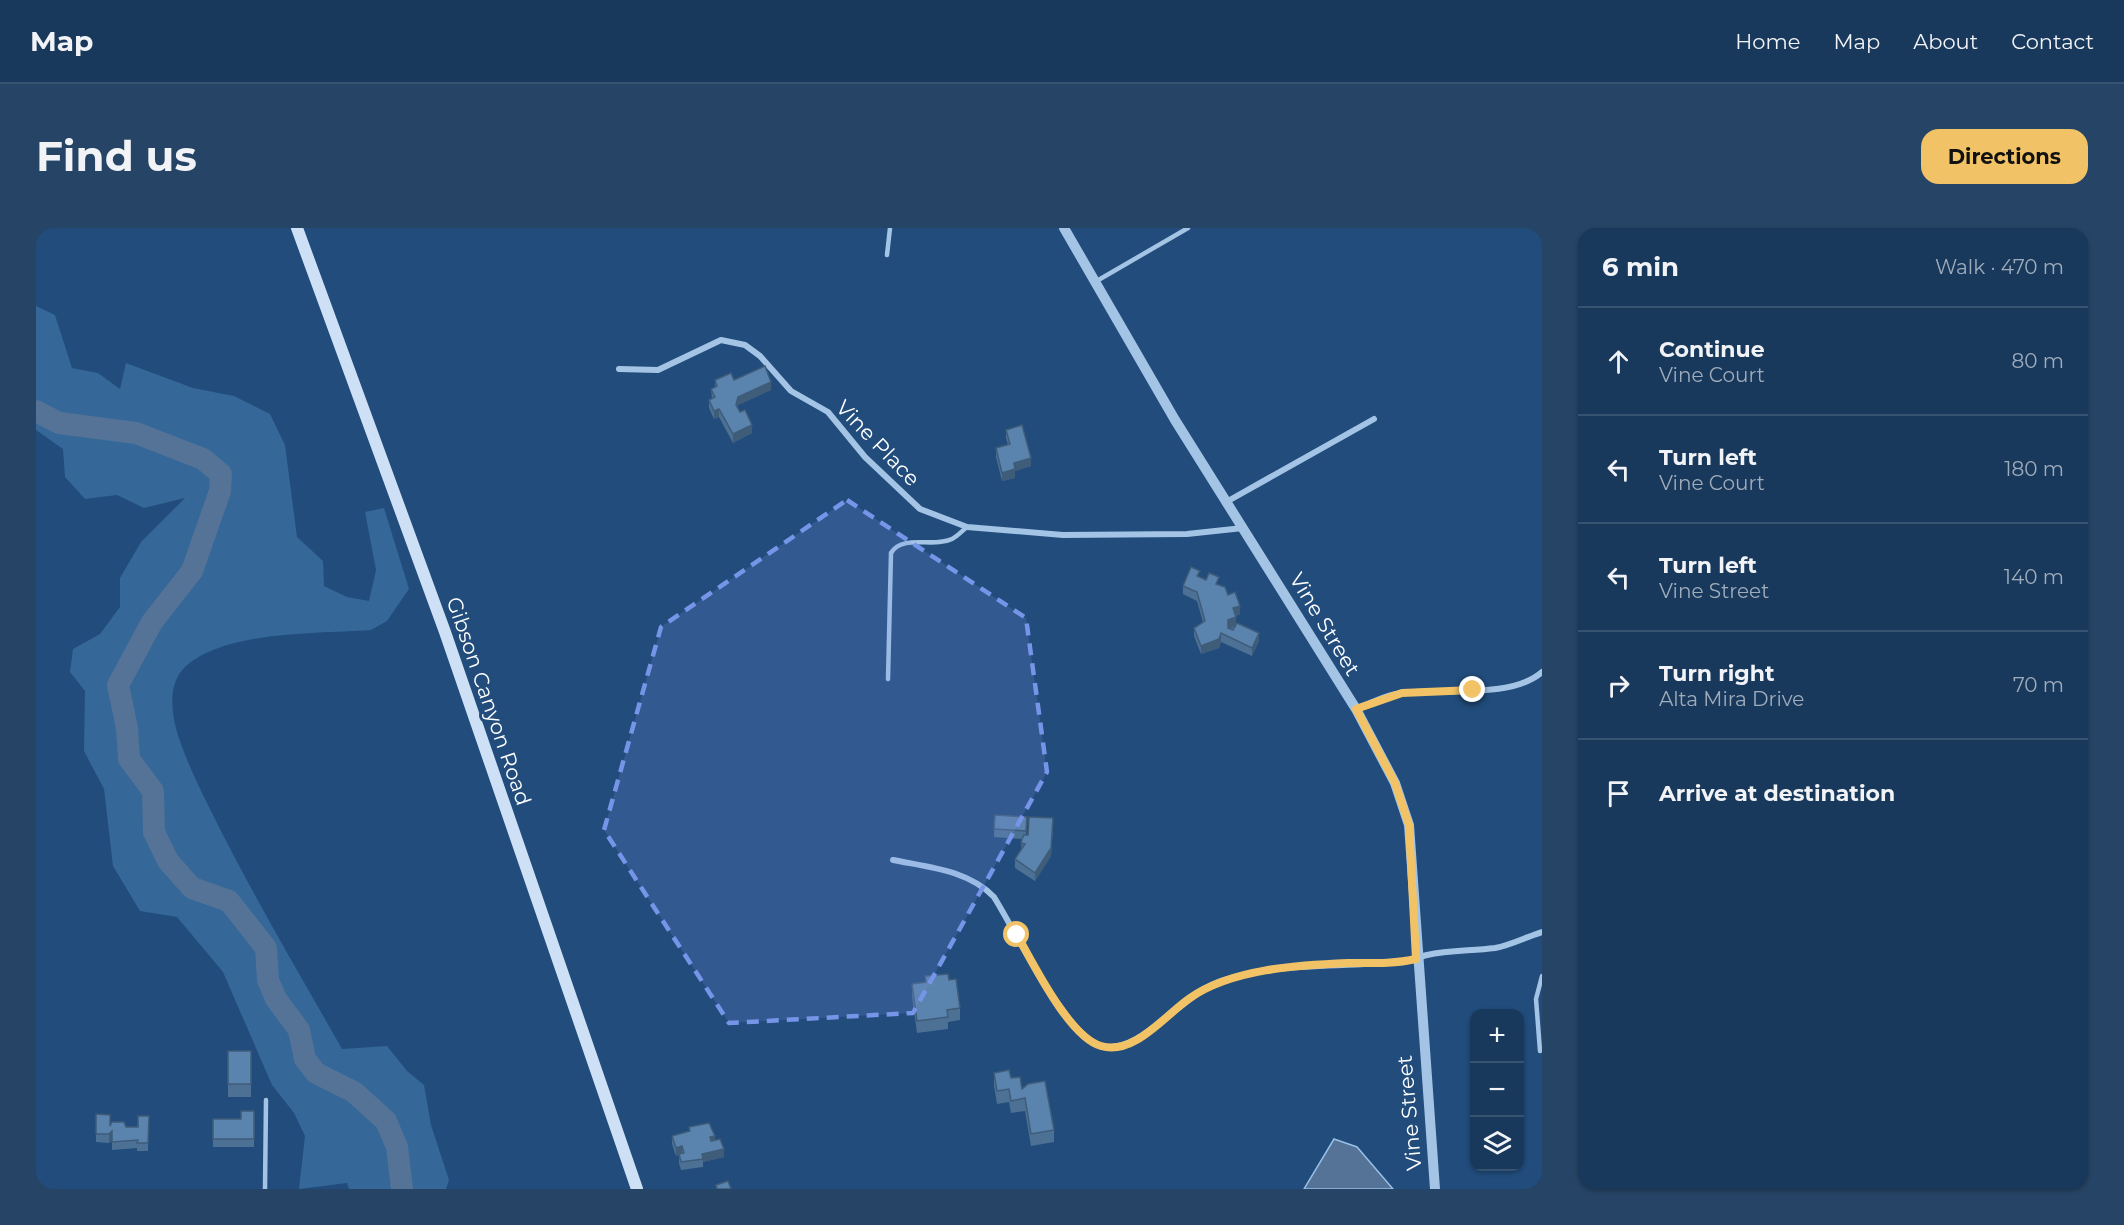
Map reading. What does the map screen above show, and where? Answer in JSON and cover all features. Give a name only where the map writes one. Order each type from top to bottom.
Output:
[{"type":"main road","name":"Gibson Canyon Road","points":[[297,228],[445,632],[637,1189]]},
{"type":"street","name":"Vine Street","points":[[1064,228],[1175,420],[1245,528],[1328,667],[1356,709],[1395,783],[1409,825],[1416,959],[1435,1189]]},
{"type":"street","name":"Vine Place","points":[[619,369],[658,369],[721,340],[745,345],[760,356],[791,391],[828,412],[865,457],[920,509],[967,526],[1063,535],[1187,534],[1245,528]]},
{"type":"street","points":[[1228,501],[1374,419]]},
{"type":"street","points":[[1356,709],[1402,693],[1516,686],[1534,679],[1542,672]]},
{"type":"street","points":[[893,860],[965,877],[984,887],[994,897],[1061,1011],[1084,1037],[1101,1046],[1126,1045],[1190,998],[1218,982],[1240,976],[1331,964],[1403,962],[1503,946],[1542,932]]},
{"type":"lane","points":[[887,255],[890,228]]},
{"type":"lane","points":[[1095,282],[1188,228]]},
{"type":"lane","points":[[888,679],[891,553],[897,545],[904,543],[927,544],[953,538],[967,526]]},
{"type":"lane","points":[[1540,1051],[1536,999],[1542,976]]},
{"type":"lane","points":[[265,1189],[266,1100]]},
{"type":"highlighted area","points":[[847,500],[1026,618],[1047,772],[913,1013],[729,1023],[604,830],[661,627]]},
{"type":"shaded area","points":[[36,306],[55,315],[72,368],[98,373],[120,389],[126,363],[193,388],[234,396],[270,414],[285,445],[297,537],[323,561],[324,586],[347,597],[369,601],[376,570],[365,512],[384,508],[409,589],[387,621],[371,630],[274,636],[225,646],[204,654],[186,666],[178,676],[172,699],[173,712],[183,749],[227,843],[342,1049],[387,1046],[407,1071],[424,1085],[431,1125],[449,1180],[446,1189],[349,1189],[347,1183],[299,1189],[305,1136],[294,1113],[272,1085],[223,972],[177,917],[140,911],[113,866],[104,789],[84,751],[85,691],[70,672],[73,649],[100,634],[120,607],[120,578],[141,542],[185,498],[144,508],[117,495],[85,499],[65,477],[63,449],[36,430]]},
{"type":"shaded area","points":[[1334,1139],[1357,1147],[1393,1189],[1304,1189]]},
{"type":"building","points":[[765,366],[771,382],[738,397],[736,405],[740,412],[745,410],[752,425],[733,434],[719,409],[714,411],[709,400],[715,397],[711,389],[717,386],[715,380],[731,373],[734,380]]},
{"type":"building","points":[[1022,425],[1031,458],[1014,463],[1015,469],[1002,473],[996,448],[1010,444],[1006,430]]},
{"type":"building","points":[[1191,567],[1200,571],[1197,576],[1206,580],[1209,573],[1219,577],[1216,584],[1225,587],[1228,595],[1235,592],[1240,606],[1233,608],[1236,617],[1228,620],[1228,628],[1233,630],[1237,623],[1259,633],[1252,648],[1221,633],[1219,639],[1201,646],[1194,628],[1205,621],[1197,592],[1183,586]]},
{"type":"building","points":[[995,815],[1027,817],[1026,831],[994,829]]},
{"type":"building","points":[[1029,817],[1053,818],[1051,848],[1035,873],[1015,859],[1025,844],[1021,843],[1024,835],[1028,835]]},
{"type":"building","points":[[948,974],[949,980],[956,979],[960,1008],[947,1010],[948,1017],[917,1021],[912,984],[926,982],[925,976]]},
{"type":"building","points":[[228,1051],[251,1051],[251,1084],[228,1084]]},
{"type":"building","points":[[1009,1070],[1011,1078],[1020,1077],[1022,1089],[1028,1084],[1045,1081],[1054,1130],[1031,1134],[1025,1098],[1011,1101],[1009,1089],[997,1091],[994,1073]]},
{"type":"building","points":[[241,1111],[254,1111],[254,1139],[213,1139],[213,1119],[241,1119]]},
{"type":"building","points":[[96,1114],[110,1115],[110,1126],[112,1122],[124,1122],[126,1127],[138,1127],[138,1116],[149,1116],[148,1143],[137,1143],[138,1140],[112,1142],[112,1131],[109,1134],[96,1134]]},
{"type":"building","points":[[709,1123],[715,1136],[710,1137],[711,1141],[720,1139],[724,1149],[702,1154],[703,1159],[681,1162],[679,1154],[684,1153],[682,1146],[676,1148],[672,1136],[690,1131],[689,1127]]},
{"type":"building","points":[[728,1181],[731,1189],[717,1189],[716,1185]]},
{"type":"waterway","points":[[36,411],[59,423],[136,433],[203,459],[221,474],[220,491],[192,571],[152,622],[118,685],[127,728],[129,759],[153,791],[154,832],[168,861],[192,888],[229,901],[266,948],[268,980],[276,999],[299,1030],[305,1059],[316,1073],[354,1092],[386,1121],[397,1147],[402,1189]]},
{"type":"route","points":[[1017,935],[1061,1011],[1084,1037],[1101,1046],[1126,1045],[1190,998],[1218,982],[1240,976],[1331,964],[1403,962],[1416,959],[1409,825],[1395,783],[1356,709],[1382,698],[1402,693],[1473,690]]}]
